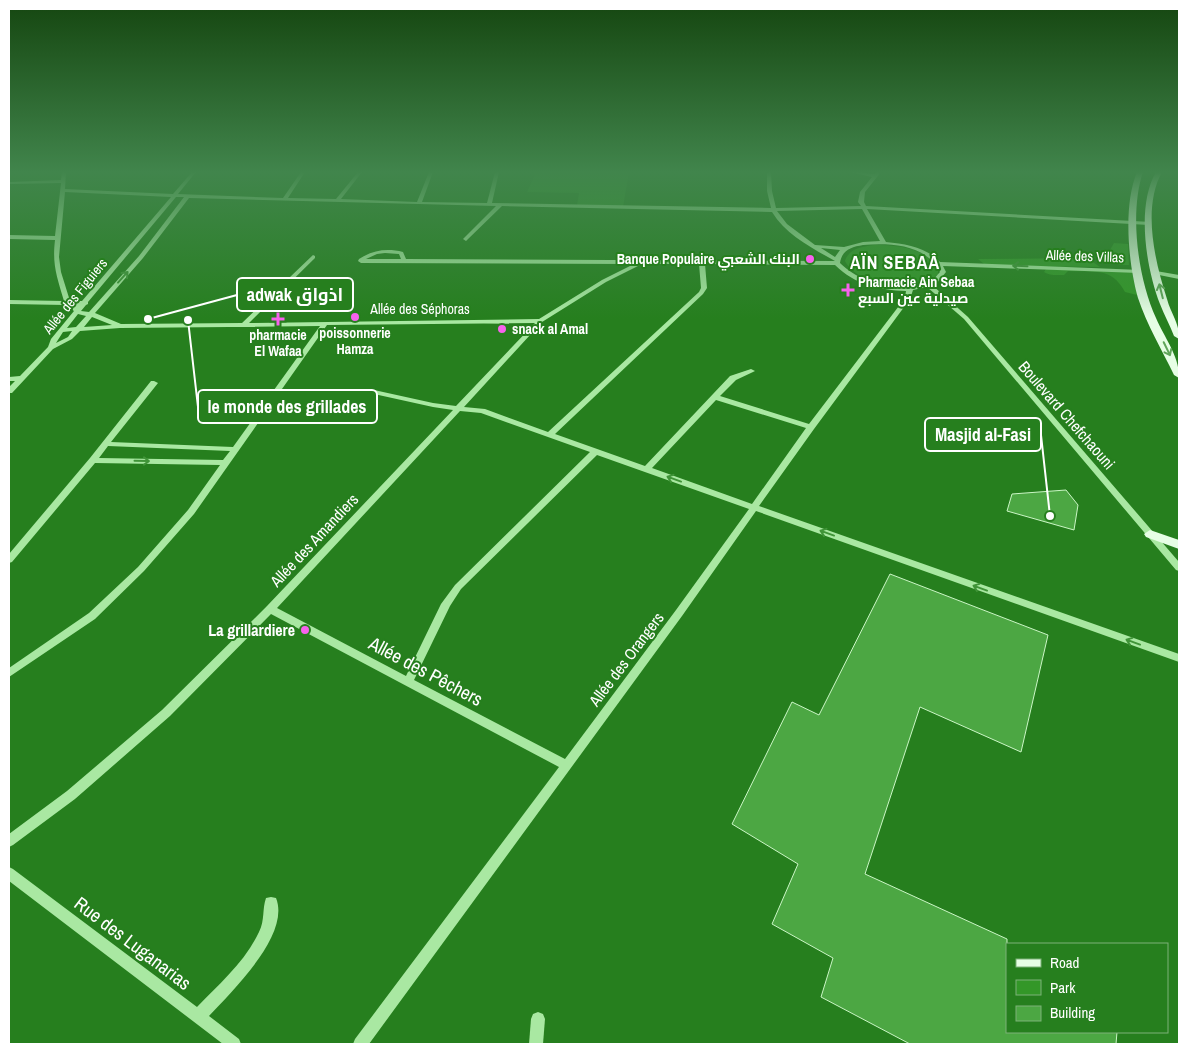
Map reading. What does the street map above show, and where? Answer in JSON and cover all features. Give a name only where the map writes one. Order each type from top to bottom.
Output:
[{"type":"main road","points":[[1133,223],[1138,271],[1148,309],[1179,375]]},
{"type":"main road","points":[[1149,224],[1156,274],[1163,300],[1179,336]]},
{"type":"main road","points":[[1150,534],[1179,545]]},
{"type":"street","points":[[59,221],[56,257],[58,272],[68,303],[78,312]]},
{"type":"street","name":"Allée des Figuiers","points":[[153,221],[52,341],[51,348],[66,342],[140,257],[168,221]]},
{"type":"street","points":[[466,239],[484,221]]},
{"type":"street","points":[[784,221],[794,232],[837,262],[850,277],[863,282],[910,289],[929,285],[939,279],[943,272],[940,264],[924,252],[884,243],[862,244],[845,249],[815,246]]},
{"type":"street","points":[[871,221],[884,243]]},
{"type":"street","points":[[1102,221],[1149,224]]},
{"type":"street","points":[[9,237],[57,238]]},
{"type":"street","points":[[837,262],[839,254],[845,249]]},
{"type":"street","name":"Allée des Amandiers","points":[[404,261],[401,254],[396,252],[373,252],[361,260],[404,261],[519,260],[640,263],[837,262]]},
{"type":"street","points":[[243,325],[313,257]]},
{"type":"street","name":"Allée des Amandiers","points":[[9,841],[70,795],[166,713],[270,609],[540,321],[604,280],[640,263]]},
{"type":"street","points":[[549,435],[701,293],[704,288],[702,263]]},
{"type":"street","name":"Allée des Villas","points":[[940,264],[1138,271]]},
{"type":"street","points":[[1156,274],[1179,277]]},
{"type":"street","name":"Boulevard Chefchaouni","points":[[929,285],[966,318],[1179,568]]},
{"type":"street","name":"Allée des Orangers","points":[[360,1044],[756,508],[811,427],[908,298],[910,289]]},
{"type":"street","points":[[9,302],[86,303]]},
{"type":"street","name":"Allée des Séphoras","points":[[78,312],[91,314],[120,326]]},
{"type":"street","name":"Allée des Séphoras","points":[[62,330],[120,326],[540,321]]},
{"type":"street","points":[[9,673],[61,639],[118,593],[191,512],[325,323]]},
{"type":"street","points":[[9,391],[51,348]]},
{"type":"street","points":[[647,469],[733,378],[751,371]]},
{"type":"street","points":[[9,379],[22,378]]},
{"type":"street","points":[[9,560],[93,460],[154,383]]},
{"type":"street","points":[[374,392],[423,403],[482,411],[1179,658]]},
{"type":"street","points":[[715,397],[811,427]]},
{"type":"street","points":[[106,444],[235,449]]},
{"type":"street","points":[[408,681],[446,604],[458,587],[596,451]]},
{"type":"street","points":[[93,460],[226,463]]},
{"type":"street","name":"Allée des Pêchers","points":[[270,609],[566,764]]},
{"type":"street","name":"Rue des Luganarias","points":[[9,874],[234,1044]]},
{"type":"street","points":[[199,1016],[264,941],[272,922],[271,903]]},
{"type":"street","points":[[536,1044],[538,1019]]},
{"type":"green space","points":[[1114,243],[1128,244],[1129,265],[1120,265],[1113,261],[1110,250]]},
{"type":"green space","points":[[874,245],[900,247],[918,251],[932,261],[938,268],[938,274],[929,280],[903,286],[875,282],[862,277],[852,270],[845,261],[853,251]]},
{"type":"green space","points":[[1087,258],[1100,267],[1006,266],[984,264],[978,259]]},
{"type":"green space","points":[[1046,269],[1132,272],[1137,295],[1125,292],[1120,284],[1108,274],[1068,271],[1064,275],[1054,275],[1044,272]]},
{"type":"building","points":[[1066,490],[1078,505],[1074,530],[1007,511],[1012,494]]},
{"type":"building","points":[[890,574],[1048,635],[1021,752],[920,707],[865,874],[1007,939],[1006,1033],[1117,1033],[1116,1044],[910,1044],[821,997],[833,958],[772,924],[798,864],[732,824],[792,702],[819,715]]},
{"type":"place","name":"Banque Populaire البنك الشعبي","points":[[810,259]]},
{"type":"place","name":"Pharmacie Ain Sebaa صيدلية عين السبع","points":[[848,290]]},
{"type":"place","name":"poissonnerie Hamza","points":[[355,317]]},
{"type":"place","name":"adwak اذواق","points":[[148,319]]},
{"type":"place","name":"pharmacie El Wafaa","points":[[278,319]]},
{"type":"place","name":"le monde des grillades","points":[[188,320]]},
{"type":"place","name":"snack al Amal","points":[[502,329]]},
{"type":"place","name":"Masjid al-Fasi","points":[[1050,516]]},
{"type":"place","name":"La grillardiere","points":[[305,630]]},
{"type":"district","name":"AÏN SEBAÂ","points":[[895,262]]}]
